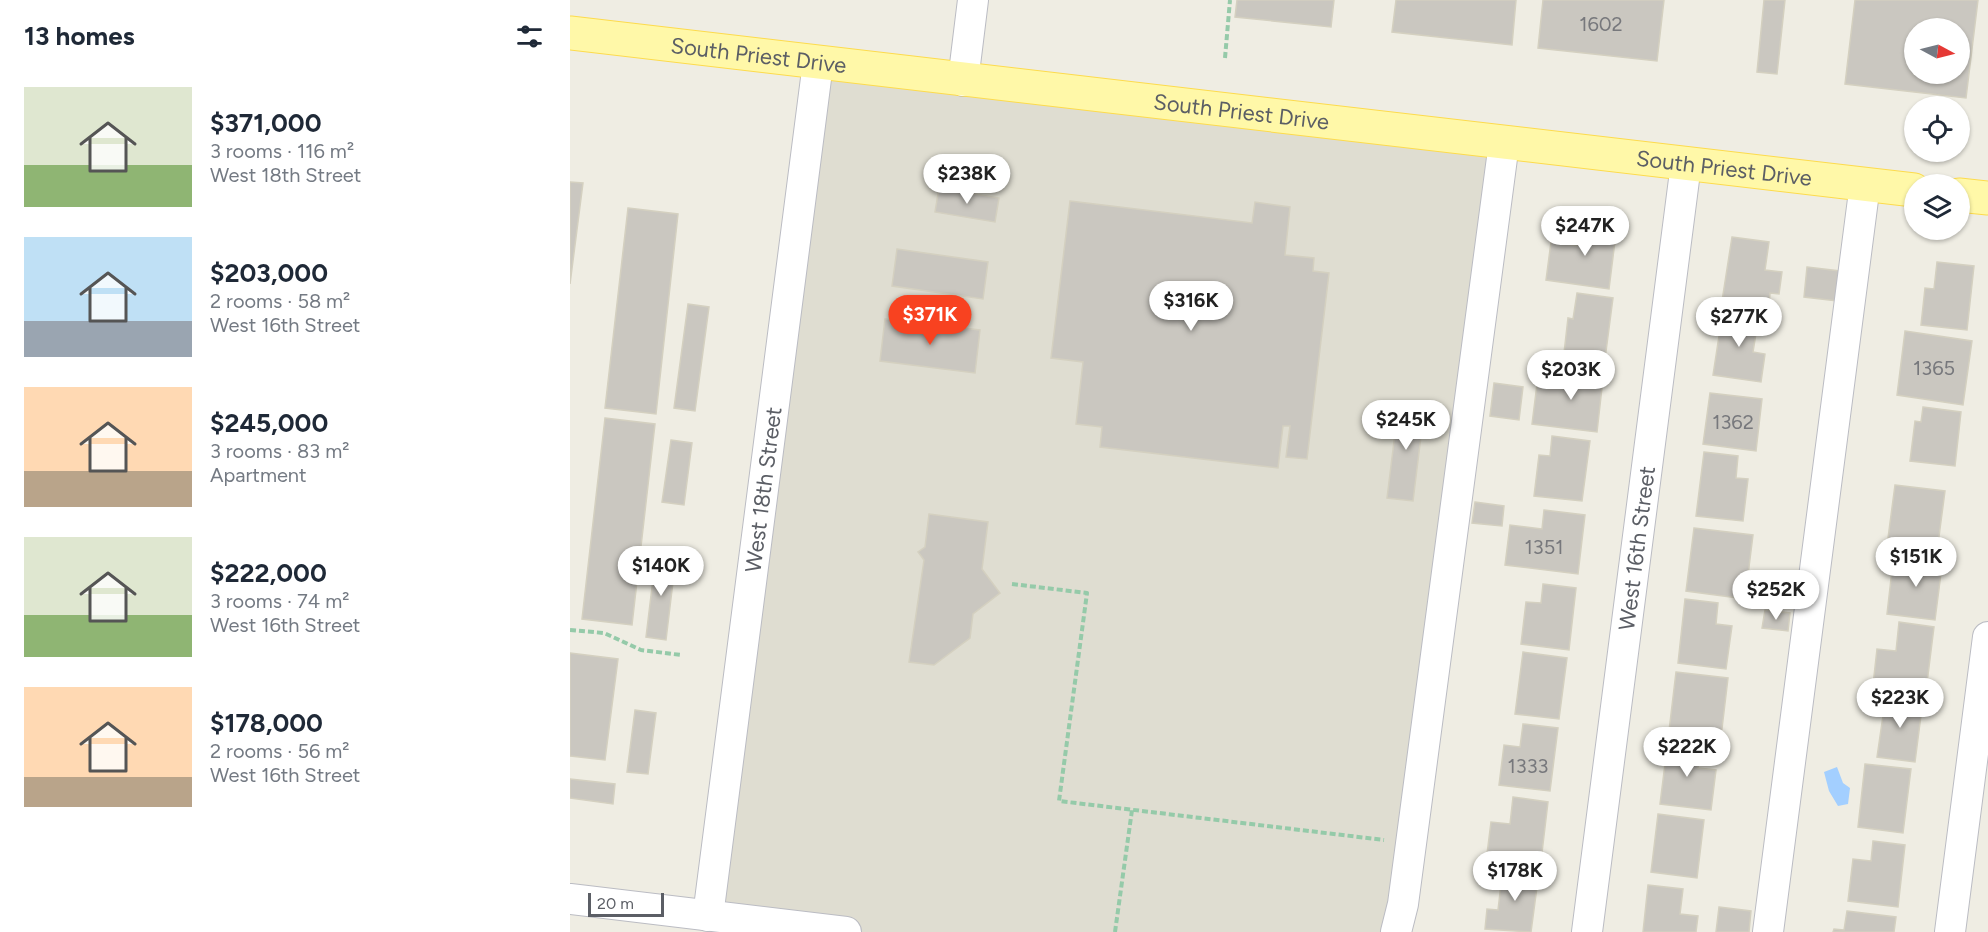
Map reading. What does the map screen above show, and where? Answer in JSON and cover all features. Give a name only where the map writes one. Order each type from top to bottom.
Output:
[{"type":"main road","name":"South Priest Drive","points":[[570,33],[963,81],[1904,189]]},
{"type":"main road","points":[[1970,196],[1988,198]]},
{"type":"street","points":[[963,81],[973,0]]},
{"type":"street","name":"West 18th Street","points":[[708,916],[818,63]]},
{"type":"street","points":[[1396,932],[1403,903],[1504,143]]},
{"type":"street","name":"West 16th Street","points":[[1587,932],[1686,164]]},
{"type":"street","points":[[1768,932],[1865,184]]},
{"type":"street","points":[[1950,932],[1988,637]]},
{"type":"street","points":[[570,899],[846,932]]},
{"type":"path","points":[[1225,58],[1230,0]]},
{"type":"path","points":[[1012,584],[1087,593],[1059,801],[1384,840]]},
{"type":"path","points":[[570,630],[604,633],[641,650],[681,656]]},
{"type":"path","points":[[1115,932],[1132,810]]},
{"type":"shaded area","points":[[818,63],[1491,142],[1384,932],[846,932],[708,916]]},
{"type":"water","points":[[1837,767],[1843,783],[1850,788],[1848,804],[1838,806],[1829,791],[1824,772]]},
{"type":"building","points":[[1237,0],[1334,0],[1331,27],[1235,17]]},
{"type":"building","points":[[1396,0],[1516,0],[1512,45],[1392,32]]},
{"type":"building","points":[[1543,0],[1664,0],[1657,61],[1538,48]]},
{"type":"building","points":[[1764,0],[1785,0],[1777,74],[1757,72]]},
{"type":"building","points":[[1855,0],[1978,0],[1970,65],[1970,18],[1904,18],[1904,84],[1968,84],[1966,96],[1845,84]]},
{"type":"building","points":[[570,182],[583,183],[570,284]]},
{"type":"building","points":[[939,188],[999,198],[995,222],[935,212]]},
{"type":"building","points":[[1070,201],[1252,223],[1255,202],[1290,207],[1285,255],[1314,258],[1313,271],[1329,273],[1307,459],[1286,457],[1290,426],[1283,426],[1278,468],[1100,447],[1102,427],[1076,424],[1083,362],[1051,358]]},
{"type":"building","points":[[628,208],[678,214],[656,414],[605,408]]},
{"type":"building","points":[[1581,220],[1617,225],[1609,289],[1546,280],[1551,242],[1577,246]]},
{"type":"building","points":[[1732,237],[1769,242],[1765,270],[1782,272],[1779,294],[1770,293],[1769,308],[1722,301]]},
{"type":"building","points":[[897,249],[988,262],[983,299],[892,286]]},
{"type":"building","points":[[1937,262],[1974,266],[1967,330],[1921,325],[1925,288],[1934,289]]},
{"type":"building","points":[[1807,267],[1840,271],[1837,301],[1804,297]]},
{"type":"building","points":[[1577,293],[1613,298],[1605,359],[1564,353],[1568,318],[1573,319]]},
{"type":"building","points":[[688,304],[709,307],[695,411],[674,408]]},
{"type":"building","points":[[1723,310],[1759,315],[1753,352],[1765,354],[1761,382],[1713,375]]},
{"type":"building","points":[[885,319],[980,330],[975,373],[880,361]]},
{"type":"building","points":[[1905,331],[1972,341],[1963,405],[1897,395]]},
{"type":"building","points":[[1567,365],[1604,370],[1597,432],[1532,424],[1537,384],[1564,388]]},
{"type":"building","points":[[1494,383],[1523,387],[1519,420],[1490,416]]},
{"type":"building","points":[[1710,393],[1762,399],[1756,451],[1703,444]]},
{"type":"building","points":[[1399,401],[1425,404],[1413,501],[1387,498]]},
{"type":"building","points":[[1923,407],[1961,412],[1955,466],[1910,461],[1915,421],[1921,422]]},
{"type":"building","points":[[605,418],[655,424],[632,625],[582,619]]},
{"type":"building","points":[[1552,436],[1590,441],[1582,501],[1534,496],[1539,455],[1550,456]]},
{"type":"building","points":[[671,440],[692,443],[684,505],[662,502]]},
{"type":"building","points":[[1704,452],[1738,456],[1736,478],[1748,479],[1743,521],[1696,516]]},
{"type":"building","points":[[1895,485],[1945,491],[1938,544],[1888,538]]},
{"type":"building","points":[[1475,502],[1504,506],[1502,526],[1472,523]]},
{"type":"building","points":[[1544,510],[1585,515],[1578,574],[1505,565],[1510,525],[1542,529]]},
{"type":"building","points":[[929,514],[988,522],[982,569],[1000,593],[973,614],[970,638],[934,665],[909,662],[924,560],[918,552],[925,547]]},
{"type":"building","points":[[1694,528],[1753,535],[1745,599],[1686,591]]},
{"type":"building","points":[[1905,553],[1943,558],[1935,620],[1887,614],[1892,570],[1903,571]]},
{"type":"building","points":[[656,554],[676,557],[666,640],[646,637]]},
{"type":"building","points":[[1543,584],[1576,588],[1569,650],[1521,644],[1526,602],[1541,603]]},
{"type":"building","points":[[1685,599],[1718,603],[1716,624],[1732,626],[1726,669],[1678,663]]},
{"type":"building","points":[[1765,610],[1790,613],[1788,631],[1762,628]]},
{"type":"building","points":[[1899,622],[1934,627],[1926,691],[1873,685],[1877,649],[1896,651]]},
{"type":"building","points":[[1523,652],[1567,658],[1559,719],[1515,714]]},
{"type":"building","points":[[570,653],[618,659],[605,760],[570,756]]},
{"type":"building","points":[[1676,672],[1728,678],[1721,737],[1669,731]]},
{"type":"building","points":[[1886,695],[1923,700],[1915,762],[1877,757]]},
{"type":"building","points":[[635,710],[656,713],[648,774],[627,772]]},
{"type":"building","points":[[1523,724],[1558,728],[1550,791],[1499,785],[1504,745],[1520,747]]},
{"type":"building","points":[[1668,740],[1701,744],[1698,768],[1716,770],[1711,810],[1660,804]]},
{"type":"building","points":[[1865,764],[1911,769],[1903,833],[1858,827]]},
{"type":"building","points":[[570,779],[615,784],[613,804],[570,798]]},
{"type":"building","points":[[1513,797],[1548,802],[1541,861],[1487,854],[1491,822],[1510,824]]},
{"type":"building","points":[[1658,814],[1704,820],[1697,878],[1651,872]]},
{"type":"building","points":[[1873,841],[1905,845],[1898,907],[1848,901],[1853,859],[1871,861]]},
{"type":"building","points":[[1503,867],[1539,872],[1531,932],[1485,929],[1487,909],[1498,910]]},
{"type":"building","points":[[1648,885],[1683,889],[1680,914],[1698,916],[1696,932],[1643,932]]},
{"type":"building","points":[[1719,907],[1751,911],[1749,932],[1716,932]]},
{"type":"building","points":[[1847,911],[1896,917],[1894,932],[1833,932],[1834,929],[1844,930]]}]
